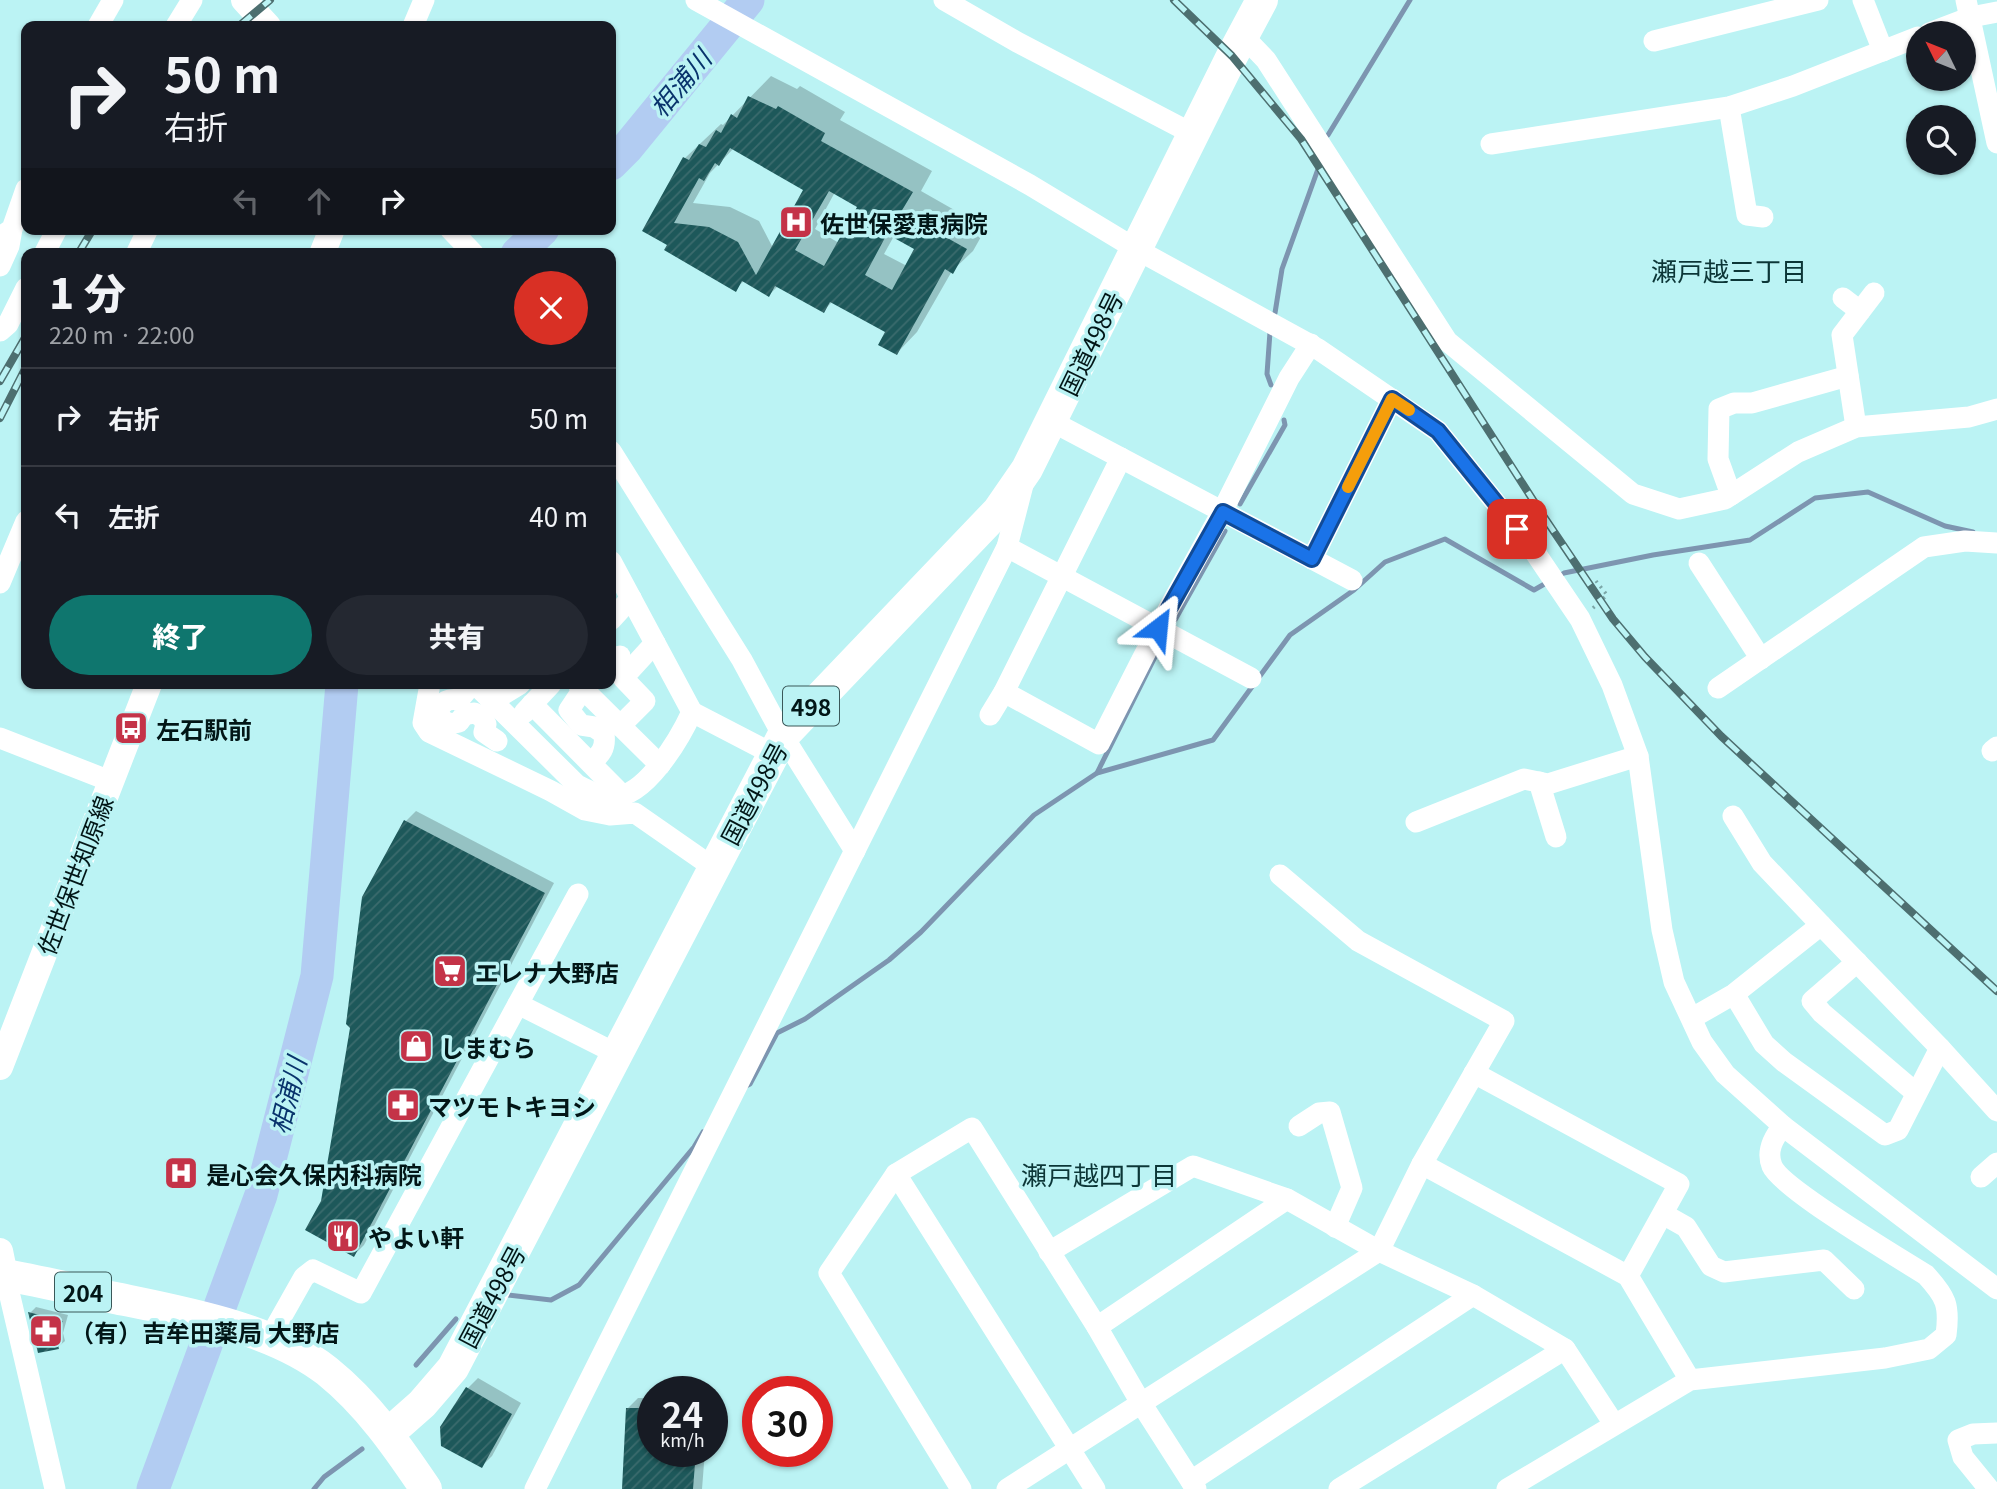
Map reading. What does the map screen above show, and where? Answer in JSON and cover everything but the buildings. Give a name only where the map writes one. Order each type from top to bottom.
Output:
[{"type":"highway","name":"国道498号","points":[[388,1434],[422,1404],[453,1368],[778,745],[998,511],[1027,469],[1262,0]]},
{"type":"highway","name":"204","points":[[2,1267],[263,1336],[292,1349],[325,1370],[360,1400],[388,1434],[426,1489]]},
{"type":"main road","points":[[244,0],[262,21]]},
{"type":"main road","name":"佐世保世知原線","points":[[0,1067],[147,689]]},
{"type":"street","points":[[101,21],[113,0]]},
{"type":"street","points":[[179,21],[192,0]]},
{"type":"street","points":[[415,21],[424,0]]},
{"type":"street","points":[[696,0],[1030,185],[1136,249],[1311,344],[1438,431],[1486,489],[1580,618],[1612,685],[1638,756],[1662,930],[1674,982],[1702,1042],[1725,1074],[1783,1126],[1997,1289]]},
{"type":"street","points":[[944,0],[1193,134]]},
{"type":"street","points":[[1654,41],[1818,0]]},
{"type":"street","points":[[1863,0],[1883,51]]},
{"type":"street","points":[[1968,9],[1997,143]]},
{"type":"street","points":[[1948,21],[1968,9],[1997,12]]},
{"type":"street","points":[[1243,36],[1266,60],[1447,341],[1633,494],[1679,509],[1725,499],[1798,452],[1856,427],[1969,417],[1997,409]]},
{"type":"street","points":[[1490,144],[1728,107],[1793,86],[1906,42]]},
{"type":"street","points":[[1728,107],[1746,216]]},
{"type":"street","points":[[0,267],[9,246],[6,233],[21,200]]},
{"type":"street","points":[[456,235],[468,248]]},
{"type":"street","points":[[1856,427],[1842,335],[1874,293]]},
{"type":"street","points":[[0,331],[8,324],[21,298]]},
{"type":"street","points":[[1843,298],[1860,311]]},
{"type":"street","points":[[1004,692],[1099,744],[1158,628],[1223,512],[1289,378],[1311,344]]},
{"type":"street","points":[[1731,495],[1718,459],[1719,408],[1734,403],[1752,403],[1848,376]]},
{"type":"street","points":[[1312,559],[1392,399]]},
{"type":"street","points":[[1051,421],[1352,580]]},
{"type":"street","points":[[616,458],[742,660],[778,745],[855,850]]},
{"type":"street","points":[[990,715],[1121,458]]},
{"type":"street","points":[[535,1489],[1007,547],[1027,469]]},
{"type":"street","points":[[0,583],[21,533]]},
{"type":"street","points":[[1718,688],[1924,547],[1965,541],[1997,543]]},
{"type":"street","points":[[1007,547],[1251,678]]},
{"type":"street","points":[[1699,563],[1761,659]]},
{"type":"street","points":[[616,570],[692,712],[778,745]]},
{"type":"street","points":[[616,614],[631,598]]},
{"type":"street","points":[[620,726],[645,701],[623,678],[655,643]]},
{"type":"street","points":[[429,689],[423,723],[429,732],[585,810],[610,816],[635,813],[713,868]]},
{"type":"street","points":[[473,698],[503,689]]},
{"type":"street","points":[[473,698],[460,732],[467,737],[491,741],[514,724],[546,689]]},
{"type":"street","points":[[584,689],[569,710],[581,725],[594,727],[604,734],[605,744],[600,755],[591,763]]},
{"type":"street","points":[[587,689],[660,765]]},
{"type":"street","points":[[473,698],[514,724],[578,785],[598,795],[616,797],[633,792],[660,765],[680,740],[692,712]]},
{"type":"street","points":[[532,704],[622,795]]},
{"type":"street","points":[[0,738],[110,781]]},
{"type":"street","points":[[1416,822],[1524,779],[1548,785],[1638,756]]},
{"type":"street","points":[[1539,782],[1556,837]]},
{"type":"street","points":[[1733,816],[1762,863],[1997,1111]]},
{"type":"street","points":[[1007,1489],[1379,1251],[1422,1164],[1504,1021],[1358,941],[1280,875]]},
{"type":"street","points":[[263,1336],[304,1277],[313,1270],[361,1293],[578,894]]},
{"type":"street","points":[[1692,1018],[1734,994],[1821,925]]},
{"type":"street","points":[[1857,962],[1812,1001],[1822,1013],[1916,1093]]},
{"type":"street","points":[[1734,994],[1764,1044],[1784,1062],[1885,1135],[1898,1130],[1940,1048]]},
{"type":"street","points":[[518,1003],[617,1054]]},
{"type":"street","points":[[1474,1073],[1679,1184],[1628,1276]]},
{"type":"street","points":[[1299,1126],[1319,1113],[1329,1112],[1352,1188],[1335,1227]]},
{"type":"street","points":[[1507,1489],[1690,1380],[1885,1358],[1929,1349],[1947,1335],[1949,1318],[1943,1293],[1926,1275],[1792,1188],[1772,1167],[1770,1150],[1774,1137],[1783,1126]]},
{"type":"street","points":[[961,1489],[829,1273],[896,1174],[972,1128],[1194,1485],[1473,1295]]},
{"type":"street","points":[[1981,1177],[1997,1163]]},
{"type":"street","points":[[1422,1164],[1628,1276],[1690,1380]]},
{"type":"street","points":[[1049,1252],[1193,1166],[1287,1199],[1379,1251],[1473,1295],[1564,1349],[1614,1423]]},
{"type":"street","points":[[896,1174],[1095,1489]]},
{"type":"street","points":[[1097,1327],[1287,1199]]},
{"type":"street","points":[[1663,1214],[1686,1227],[1711,1266],[1724,1272],[1824,1260],[1854,1289]]},
{"type":"street","points":[[2,1267],[53,1479]]},
{"type":"street","points":[[1339,1489],[1564,1349]]},
{"type":"street","points":[[1989,1489],[1963,1457],[1958,1440],[1973,1434],[1997,1433]]},
{"type":"path","points":[[1580,618],[1607,595],[1597,581]]},
{"type":"waterway","name":"相浦川","points":[[616,159],[748,0]]},
{"type":"waterway","points":[[1328,135],[1410,0]]},
{"type":"waterway","points":[[1275,313],[1282,269],[1318,169]]},
{"type":"waterway","name":"相浦川","points":[[523,248],[537,235]]},
{"type":"waterway","points":[[1270,332],[1267,374],[1271,385]]},
{"type":"waterway","points":[[1240,504],[1285,425],[1284,420]]},
{"type":"waterway","points":[[1556,578],[1564,573],[1653,555],[1750,540],[1815,498],[1868,492],[1945,526],[1973,532]]},
{"type":"waterway","points":[[1175,620],[1225,531]]},
{"type":"waterway","points":[[744,1087],[750,1084],[777,1033],[805,1019],[889,960],[921,932],[1034,815],[1097,773],[1213,740],[1290,635],[1354,590],[1385,562],[1445,539],[1534,590],[1548,582]]},
{"type":"waterway","points":[[1097,773],[1162,643]]},
{"type":"waterway","name":"相浦川","points":[[153,1489],[261,1195],[317,976],[342,689]]},
{"type":"waterway","points":[[508,1295],[551,1300],[579,1285],[694,1147],[703,1132]]},
{"type":"waterway","points":[[416,1365],[456,1319]]},
{"type":"waterway","points":[[314,1489],[324,1477],[362,1449]]},
{"type":"railway","points":[[245,21],[270,0]]},
{"type":"railway","points":[[1174,0],[1232,56],[1301,139],[1542,514],[1613,619],[1645,657],[1721,736],[1997,991]]},
{"type":"railway","points":[[82,248],[89,235]]},
{"type":"railway","points":[[0,381],[21,345]]},
{"type":"railway","points":[[0,418],[21,377]]},
{"type":"slow traffic","points":[[1348,487],[1392,399],[1409,410]]},
{"type":"place","name":"佐世保愛恵病院","points":[[796,222]]},
{"type":"place","name":"左石駅前","points":[[131,728]]},
{"type":"place","name":"エレナ大野店","points":[[450,971]]},
{"type":"place","name":"しまむら","points":[[416,1046]]},
{"type":"place","name":"マツモトキヨシ","points":[[403,1105]]},
{"type":"place","name":"是心会久保内科病院","points":[[181,1173]]},
{"type":"place","name":"やよい軒","points":[[343,1236]]},
{"type":"place","name":"（有）吉牟田薬局 大野店","points":[[46,1331]]},
{"type":"district","name":"瀬戸越三丁目","points":[[1729,269]]},
{"type":"district","name":"瀬戸越四丁目","points":[[1099,1173]]},
{"type":"route","points":[[1158,628],[1223,512],[1312,559],[1392,399],[1438,431],[1517,529]]}]
